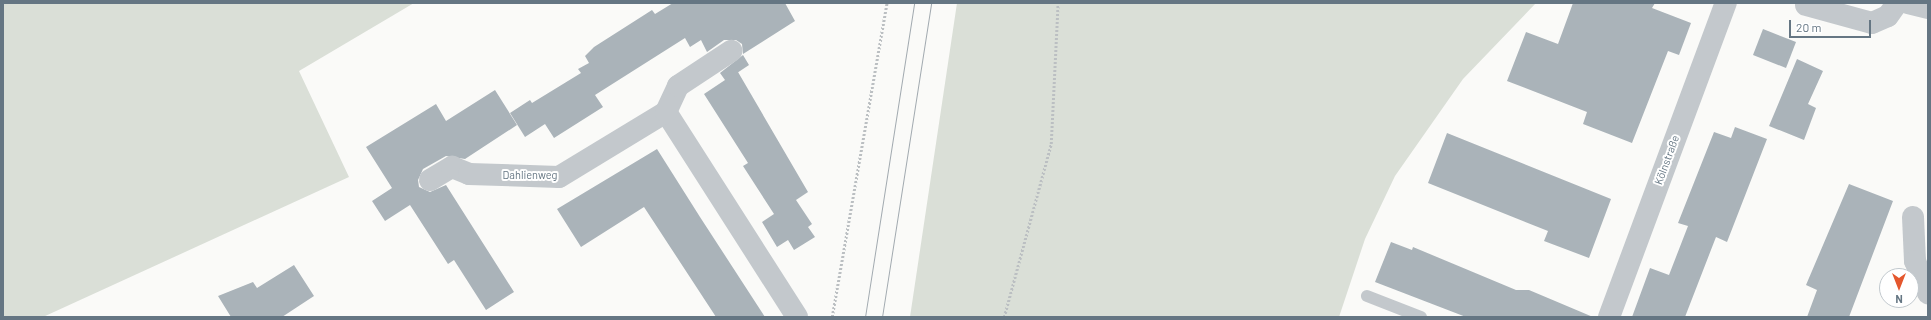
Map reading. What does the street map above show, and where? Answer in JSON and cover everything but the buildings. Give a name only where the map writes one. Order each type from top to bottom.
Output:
[{"type":"street","name":"Kölnstraße","points":[[1609,317],[1726,3]]},
{"type":"street","points":[[1806,5],[1872,23],[1888,16],[1897,3]]},
{"type":"street","points":[[1908,3],[1928,8]]},
{"type":"street","points":[[731,51],[678,86],[666,112],[797,317]]},
{"type":"street","name":"Dahlienweg","points":[[430,180],[452,167],[469,174],[560,177],[666,112]]},
{"type":"street","points":[[1913,217],[1915,261],[1928,293]]},
{"type":"lane","points":[[1366,296],[1421,317]]},
{"type":"path","points":[[832,317],[887,3]]},
{"type":"path","points":[[1004,317],[1051,144],[1058,3]]},
{"type":"shaded area","points":[[3,3],[414,3],[299,71],[349,177],[43,317],[3,317]]},
{"type":"shaded area","points":[[957,3],[1536,3],[1463,79],[1395,176],[1365,239],[1339,317],[910,317]]},
{"type":"tram line","points":[[865,317],[914,3]]},
{"type":"tram line","points":[[882,317],[931,3]]}]
